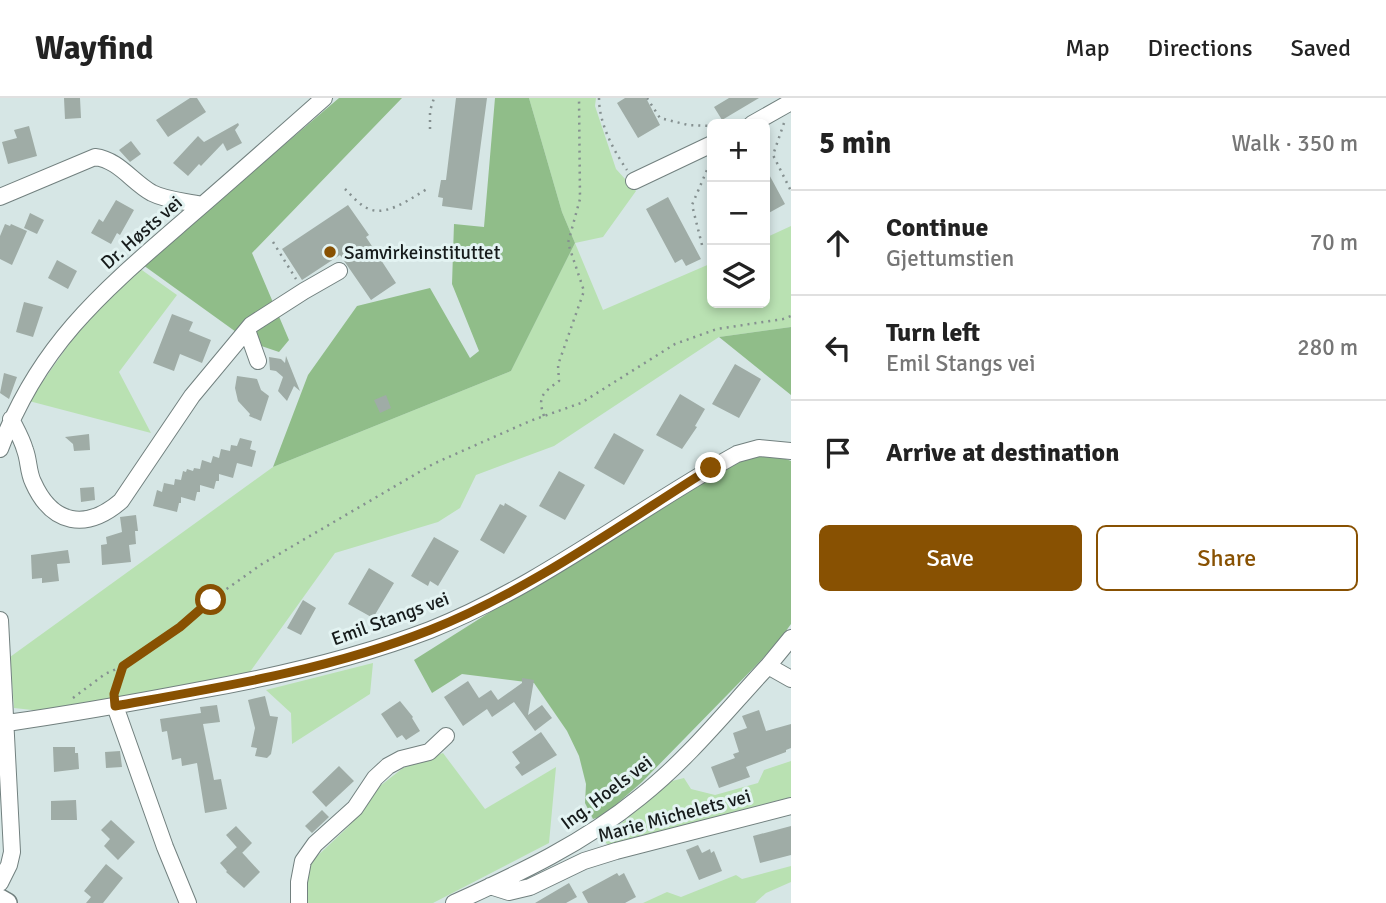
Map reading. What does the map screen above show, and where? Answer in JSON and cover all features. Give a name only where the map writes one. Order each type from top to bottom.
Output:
[{"type":"main road","points":[[0,899],[7,903]]},
{"type":"street","name":"Dr. Høsts vei","points":[[0,449],[11,419],[38,372],[82,314],[127,271],[324,98]]},
{"type":"street","points":[[761,119],[791,102]]},
{"type":"street","points":[[634,181],[707,146]]},
{"type":"street","points":[[0,197],[95,157],[115,164],[150,192],[165,198],[202,205]]},
{"type":"street","points":[[11,419],[25,449],[32,480],[43,499],[54,512],[66,518],[94,519],[107,513],[121,501],[192,396],[249,328],[339,271]]},
{"type":"street","points":[[249,328],[258,361]]},
{"type":"street","name":"Emil Stangs vei","points":[[7,723],[115,706],[303,670],[430,630],[552,568],[737,454],[760,448],[791,451]]},
{"type":"street","points":[[0,620],[12,852],[0,883]]},
{"type":"street","points":[[791,638],[768,666],[791,679]]},
{"type":"street","name":"Ing. Hoels vei","points":[[454,903],[569,846],[642,796],[675,765],[768,666]]},
{"type":"street","points":[[115,706],[165,847],[188,903]]},
{"type":"street","points":[[299,903],[303,861],[315,844],[355,808],[375,778],[388,766],[401,759],[429,752],[446,736]]},
{"type":"street","name":"Marie Michelets vei","points":[[490,886],[509,892],[530,887],[584,861],[616,851],[791,806]]},
{"type":"path","points":[[430,128],[430,111],[435,98]]},
{"type":"path","points":[[544,416],[540,402],[542,396],[559,381],[558,365],[584,291],[568,243],[580,199],[579,98]]},
{"type":"path","points":[[599,98],[599,106],[614,151],[634,181]]},
{"type":"path","points":[[647,98],[660,118],[688,125],[707,126]]},
{"type":"path","points":[[791,102],[773,155],[791,191]]},
{"type":"path","points":[[702,245],[692,205],[707,170]]},
{"type":"path","points":[[345,190],[363,206],[374,211],[394,206],[429,188]]},
{"type":"path","points":[[273,242],[304,291]]},
{"type":"path","points":[[69,714],[66,704],[85,687],[123,666],[180,627],[262,564],[433,464],[581,403],[675,344],[717,330],[790,316],[791,322]]},
{"type":"path","points":[[115,706],[114,694],[123,666]]},
{"type":"green space","points":[[339,98],[402,98],[252,253],[289,340],[279,352],[250,342],[143,265]]},
{"type":"green space","points":[[495,98],[529,98],[562,212],[575,243],[511,371],[273,467],[308,375],[357,306],[430,288],[470,358],[479,351],[452,284],[454,224],[484,227]]},
{"type":"green space","points":[[529,98],[596,98],[595,106],[616,169],[636,191],[603,237],[575,243],[562,212]]},
{"type":"green space","points":[[791,226],[791,327],[719,337],[554,446],[476,475],[460,508],[438,522],[335,553],[242,683],[69,714],[14,708],[10,657],[273,467],[511,371],[575,243],[603,310],[707,265],[707,308],[770,308],[770,236]]},
{"type":"green space","points":[[139,268],[177,295],[119,372],[151,433],[29,401],[81,327]]},
{"type":"green space","points":[[791,327],[791,395],[719,337]]},
{"type":"green space","points":[[765,451],[791,461],[791,624],[775,646],[642,782],[603,816],[593,819],[585,803],[586,784],[579,756],[567,731],[534,683],[462,674],[432,693],[414,660],[712,472]]},
{"type":"green space","points":[[373,663],[370,694],[292,744],[291,713],[266,690]]},
{"type":"green space","points":[[443,753],[485,809],[556,767],[549,843],[433,903],[302,903],[304,881],[311,862],[348,827],[380,786],[403,768]]},
{"type":"green space","points":[[791,761],[791,797],[609,845],[601,840],[672,781],[684,778],[691,789],[715,795],[758,783],[764,770]]},
{"type":"green space","points":[[791,866],[791,882],[766,893],[755,903],[643,903],[667,892],[681,897],[736,875],[742,879]]},
{"type":"building","points":[[64,98],[80,98],[81,118],[65,119]]},
{"type":"building","points":[[190,98],[197,98],[206,112],[168,137],[156,120]]},
{"type":"building","points":[[456,98],[487,98],[472,210],[442,206],[443,198],[438,197],[441,180],[446,180]]},
{"type":"building","points":[[625,98],[646,98],[660,125],[638,138],[617,103]]},
{"type":"building","points":[[729,98],[759,98],[724,119],[714,107]]},
{"type":"building","points":[[238,123],[235,130],[242,143],[227,151],[223,143],[188,176],[173,163],[198,136],[204,142]]},
{"type":"building","points":[[29,126],[37,156],[8,164],[2,142],[17,138],[14,130]]},
{"type":"building","points":[[131,141],[141,154],[130,162],[119,150]]},
{"type":"building","points":[[770,176],[785,204],[770,212]]},
{"type":"building","points":[[668,197],[701,259],[686,266],[682,259],[675,263],[646,209]]},
{"type":"building","points":[[116,200],[134,210],[120,235],[117,233],[111,244],[91,233],[99,219],[103,222]]},
{"type":"building","name":"Samvirkeinstituttet","points":[[348,205],[369,235],[366,237],[396,283],[371,300],[340,255],[302,280],[282,249]]},
{"type":"building","points":[[30,213],[44,220],[37,234],[24,228]]},
{"type":"building","points":[[5,224],[27,231],[12,265],[0,259],[0,236]]},
{"type":"building","points":[[57,260],[77,271],[68,289],[48,278]]},
{"type":"building","points":[[24,302],[43,307],[33,337],[16,332]]},
{"type":"building","points":[[172,314],[193,322],[189,331],[211,340],[202,363],[180,354],[174,371],[153,363]]},
{"type":"building","points":[[286,356],[300,391],[294,386],[287,401],[278,391],[283,377],[270,370],[269,357],[281,359],[285,363]]},
{"type":"building","points":[[735,364],[761,379],[739,418],[712,404]]},
{"type":"building","points":[[4,373],[17,377],[9,399],[0,393]]},
{"type":"building","points":[[237,376],[257,379],[261,390],[269,396],[261,421],[249,416],[238,401],[235,388]]},
{"type":"building","points":[[680,394],[705,409],[682,449],[656,435]]},
{"type":"building","points":[[386,395],[391,408],[380,413],[374,400]]},
{"type":"building","points":[[614,433],[644,450],[624,485],[594,468]]},
{"type":"building","points":[[89,434],[90,450],[74,451],[73,444],[65,437]]},
{"type":"building","points":[[240,438],[252,441],[250,449],[256,451],[252,467],[237,463],[233,478],[219,474],[219,481],[216,481],[214,489],[200,485],[195,501],[181,497],[177,512],[153,506],[157,490],[162,492],[164,483],[174,485],[175,479],[181,480],[183,471],[200,469],[202,460],[211,463],[213,456],[219,458],[221,449],[230,451],[231,445],[237,446]]},
{"type":"building","points":[[559,471],[585,485],[565,520],[539,506]]},
{"type":"building","points":[[94,487],[95,500],[81,502],[80,488]]},
{"type":"building","points":[[505,503],[527,516],[504,554],[480,540],[500,504],[504,506]]},
{"type":"building","points":[[136,515],[136,544],[129,545],[131,562],[102,565],[101,545],[107,544],[106,537],[122,532],[120,517]]},
{"type":"building","points":[[434,537],[459,551],[438,586],[430,581],[428,586],[411,576]]},
{"type":"building","points":[[68,550],[70,563],[57,564],[59,581],[42,583],[42,578],[32,579],[31,555]]},
{"type":"building","points":[[369,568],[394,583],[373,618],[348,604]]},
{"type":"building","points":[[303,600],[316,608],[301,635],[287,628]]},
{"type":"building","points":[[522,678],[534,680],[528,715],[542,705],[552,718],[535,731],[514,702],[492,717],[487,709],[463,726],[444,697],[468,681],[479,698],[491,690],[498,700],[522,683]]},
{"type":"building","points":[[265,696],[270,716],[278,717],[271,754],[267,758],[255,756],[257,748],[251,747],[255,728],[248,700]]},
{"type":"building","points":[[400,701],[420,731],[406,740],[402,735],[397,738],[381,714]]},
{"type":"building","points":[[217,705],[220,722],[203,724],[214,780],[221,779],[227,809],[205,813],[197,763],[182,766],[181,758],[172,760],[167,731],[162,732],[160,719],[201,713],[200,707]]},
{"type":"building","points":[[759,710],[766,731],[791,724],[791,748],[746,767],[750,777],[719,788],[711,767],[735,758],[733,754],[739,752],[733,733],[747,728],[742,716]]},
{"type":"building","points":[[541,732],[557,755],[522,776],[515,767],[520,763],[512,752]]},
{"type":"building","points":[[53,747],[75,747],[79,769],[54,772]]},
{"type":"building","points":[[120,751],[122,767],[106,768],[105,752]]},
{"type":"building","points":[[339,766],[354,781],[326,807],[312,792]]},
{"type":"building","points":[[76,800],[77,820],[51,820],[51,801]]},
{"type":"building","points":[[322,810],[329,817],[312,833],[305,826]]},
{"type":"building","points":[[111,820],[135,842],[118,860],[104,846],[110,839],[101,830]]},
{"type":"building","points":[[236,826],[252,843],[242,853],[226,835]]},
{"type":"building","points":[[791,826],[791,855],[760,863],[753,836]]},
{"type":"building","points":[[698,845],[702,853],[710,849],[711,853],[714,851],[722,871],[699,880],[686,850]]},
{"type":"building","points":[[237,847],[260,872],[244,888],[220,863]]},
{"type":"building","points":[[106,864],[123,878],[103,903],[86,903],[91,897],[84,891]]},
{"type":"building","points":[[617,873],[619,876],[624,873],[636,897],[625,903],[588,903],[582,892]]},
{"type":"building","points":[[569,883],[577,897],[566,903],[535,903]]},
{"type":"place","name":"Samvirkeinstituttet","points":[[330,252]]},
{"type":"route","points":[[211,600],[180,627],[129,659],[119,673],[116,683],[115,706],[303,670],[430,630],[552,568],[711,468]]}]
